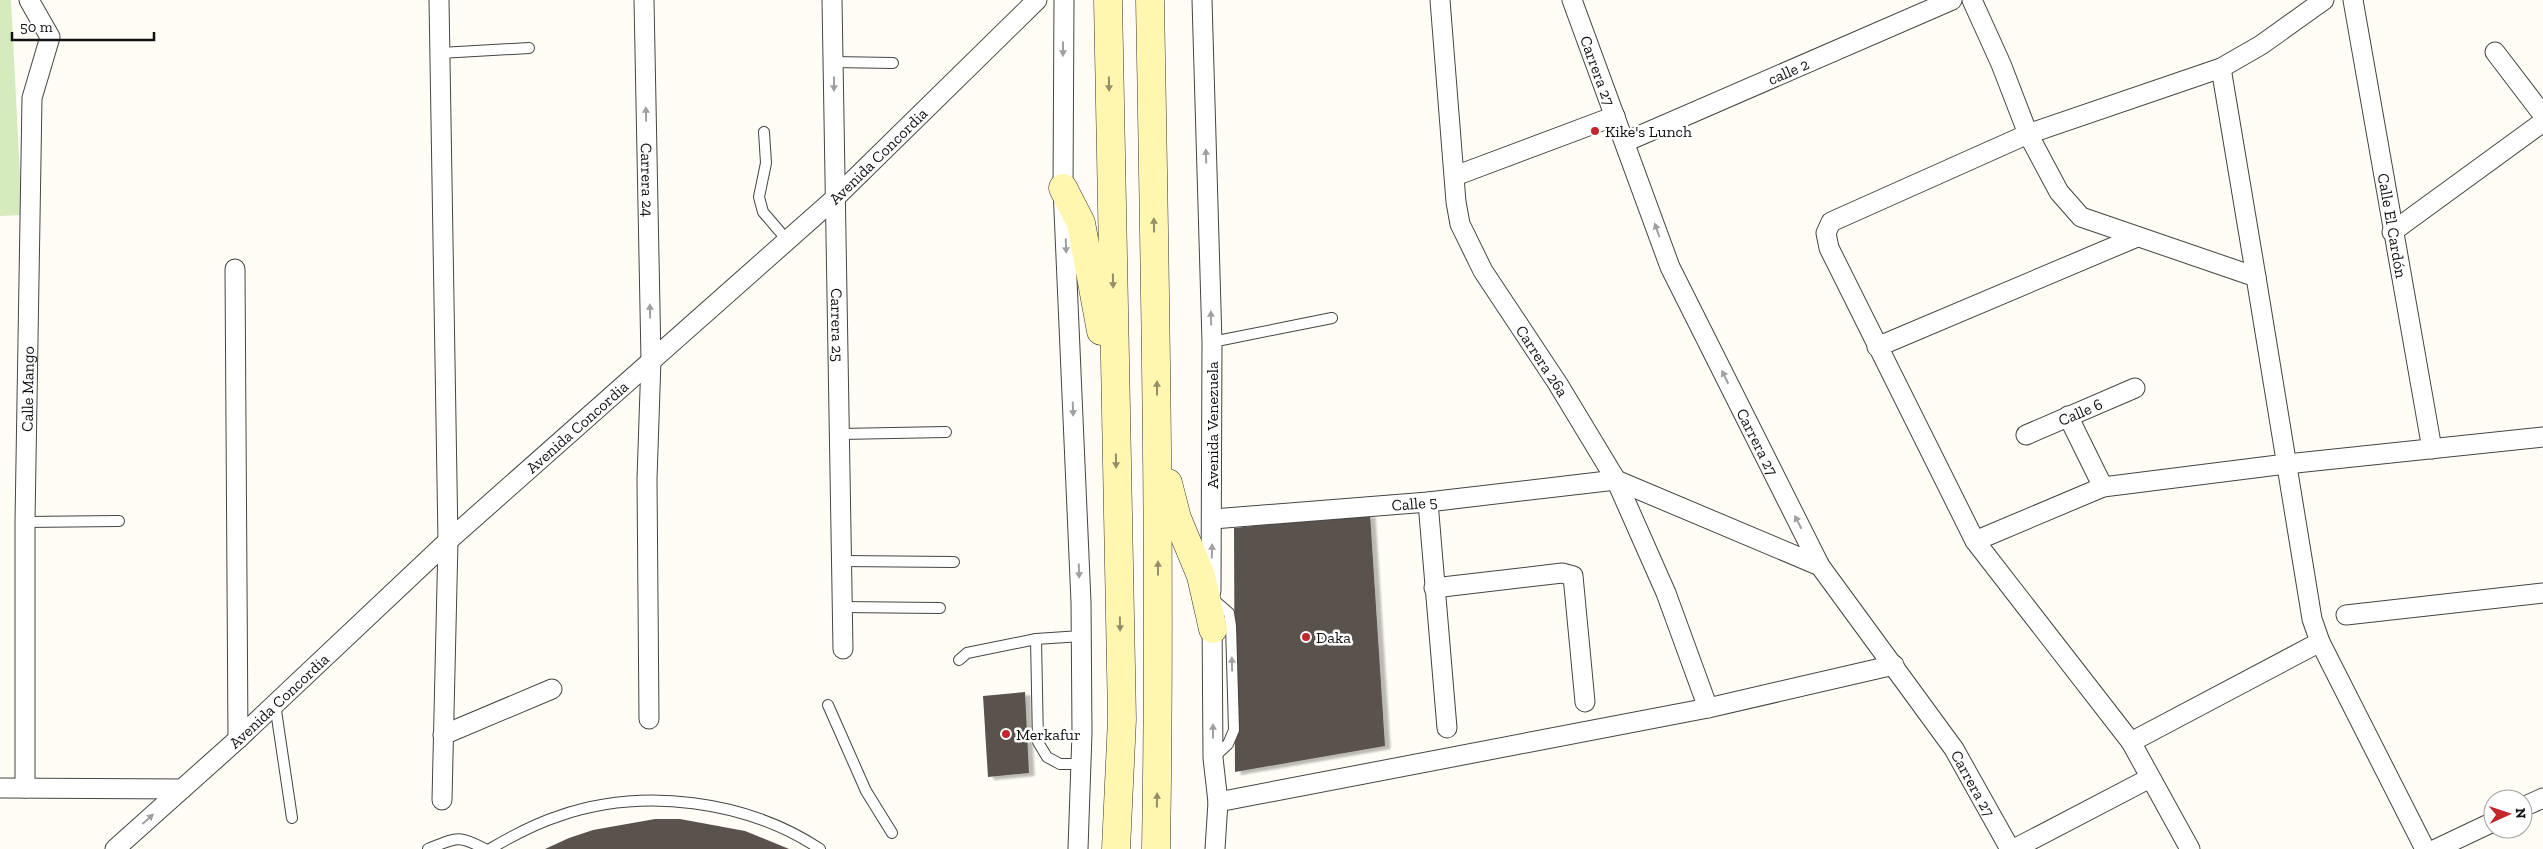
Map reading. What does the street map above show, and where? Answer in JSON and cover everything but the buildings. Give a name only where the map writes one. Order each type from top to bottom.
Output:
[{"type":"street","name":"Calle Mango","points":[[25,788],[25,522],[32,98],[50,37],[30,0]]},
{"type":"street","points":[[439,0],[448,541],[442,800]]},
{"type":"street","name":"Carrera 24","points":[[644,0],[651,360],[647,479],[649,719]]},
{"type":"street","name":"Carrera 25","points":[[832,0],[843,649]]},
{"type":"street","name":"Avenida Concordia","points":[[115,849],[238,739],[448,541],[834,199],[1037,0]]},
{"type":"street","points":[[1064,0],[1063,188],[1081,636],[1081,764],[1078,849]]},
{"type":"street","points":[[1108,0],[1122,719],[1116,849]]},
{"type":"street","points":[[1150,0],[1157,427],[1158,712],[1156,849]]},
{"type":"street","name":"Avenida Venezuela","points":[[1202,0],[1212,342],[1213,519],[1210,596],[1213,629],[1213,758],[1218,802],[1215,849]]},
{"type":"street","name":"Carrera 26a","points":[[1440,0],[1460,224],[1483,271],[1558,384],[1616,480],[1666,593],[1708,708]]},
{"type":"street","name":"Carrera 27","points":[[1572,0],[1670,268],[1820,566],[1954,749],[2010,849]]},
{"type":"street","name":"calle 2","points":[[1625,142],[1952,0]]},
{"type":"street","points":[[1972,0],[2001,64],[2028,134],[2059,192],[2081,216],[2256,277]]},
{"type":"street","points":[[2190,849],[2131,742],[1975,541],[1829,248],[1826,233],[1832,222],[2028,134],[2221,68],[2261,45],[2324,0]]},
{"type":"street","name":"Calle El Cardón","points":[[2353,0],[2392,232],[2432,450]]},
{"type":"street","points":[[2495,52],[2543,115]]},
{"type":"street","points":[[2221,68],[2312,619],[2320,642],[2425,849]]},
{"type":"street","points":[[1455,176],[1615,116]]},
{"type":"street","points":[[2392,232],[2543,122]]},
{"type":"street","points":[[1063,188],[1081,223],[1105,355],[1115,396]]},
{"type":"street","points":[[1877,346],[2137,237]]},
{"type":"street","points":[[235,269],[238,739]]},
{"type":"street","name":"Calle 6","points":[[2026,436],[2135,388]]},
{"type":"street","points":[[2068,416],[2103,487]]},
{"type":"street","points":[[1157,427],[1174,512],[1201,576],[1213,629]]},
{"type":"street","points":[[1975,541],[2103,487],[2286,464],[2543,437]]},
{"type":"street","points":[[1616,480],[1820,566]]},
{"type":"street","name":"Calle 5","points":[[1213,519],[1428,502],[1616,480]]},
{"type":"street","points":[[1428,502],[1447,728]]},
{"type":"street","points":[[1434,588],[1562,572],[1573,576],[1585,702]]},
{"type":"street","points":[[2346,614],[2543,593]]},
{"type":"street","points":[[2131,742],[2320,642]]},
{"type":"street","points":[[1218,802],[1708,708],[1894,665]]},
{"type":"street","points":[[443,735],[552,689]]},
{"type":"street","points":[[2014,849],[2150,778]]},
{"type":"street","points":[[0,788],[182,789]]},
{"type":"street","points":[[2436,849],[2483,827]]},
{"type":"lane","points":[[440,53],[529,48]]},
{"type":"lane","points":[[834,62],[893,63]]},
{"type":"lane","points":[[764,132],[766,163],[759,196],[763,212],[787,240]]},
{"type":"lane","points":[[1212,342],[1332,318]]},
{"type":"lane","points":[[840,434],[946,432]]},
{"type":"lane","points":[[25,522],[119,521]]},
{"type":"lane","points":[[841,561],[954,562]]},
{"type":"lane","points":[[1210,596],[1229,613],[1234,730],[1228,744],[1213,758]]},
{"type":"lane","points":[[841,607],[940,608]]},
{"type":"lane","points":[[959,660],[968,653],[1036,639],[1081,636]]},
{"type":"lane","points":[[1036,639],[1038,742],[1047,757],[1060,764],[1081,764]]},
{"type":"lane","points":[[274,704],[292,818]]},
{"type":"lane","points":[[828,705],[866,791],[892,833]]},
{"type":"lane","points":[[490,849],[520,832],[560,815],[608,805],[655,802],[702,805],[732,811],[790,832],[820,849]]},
{"type":"lane","points":[[428,849],[457,838],[466,839],[484,849]]},
{"type":"green space","points":[[0,0],[11,0],[22,215],[0,216]]},
{"type":"place","name":"Kike's Lunch","points":[[1595,131]]},
{"type":"place","name":"Daka","points":[[1306,637]]},
{"type":"place","name":"Merkafur","points":[[1006,734]]}]
